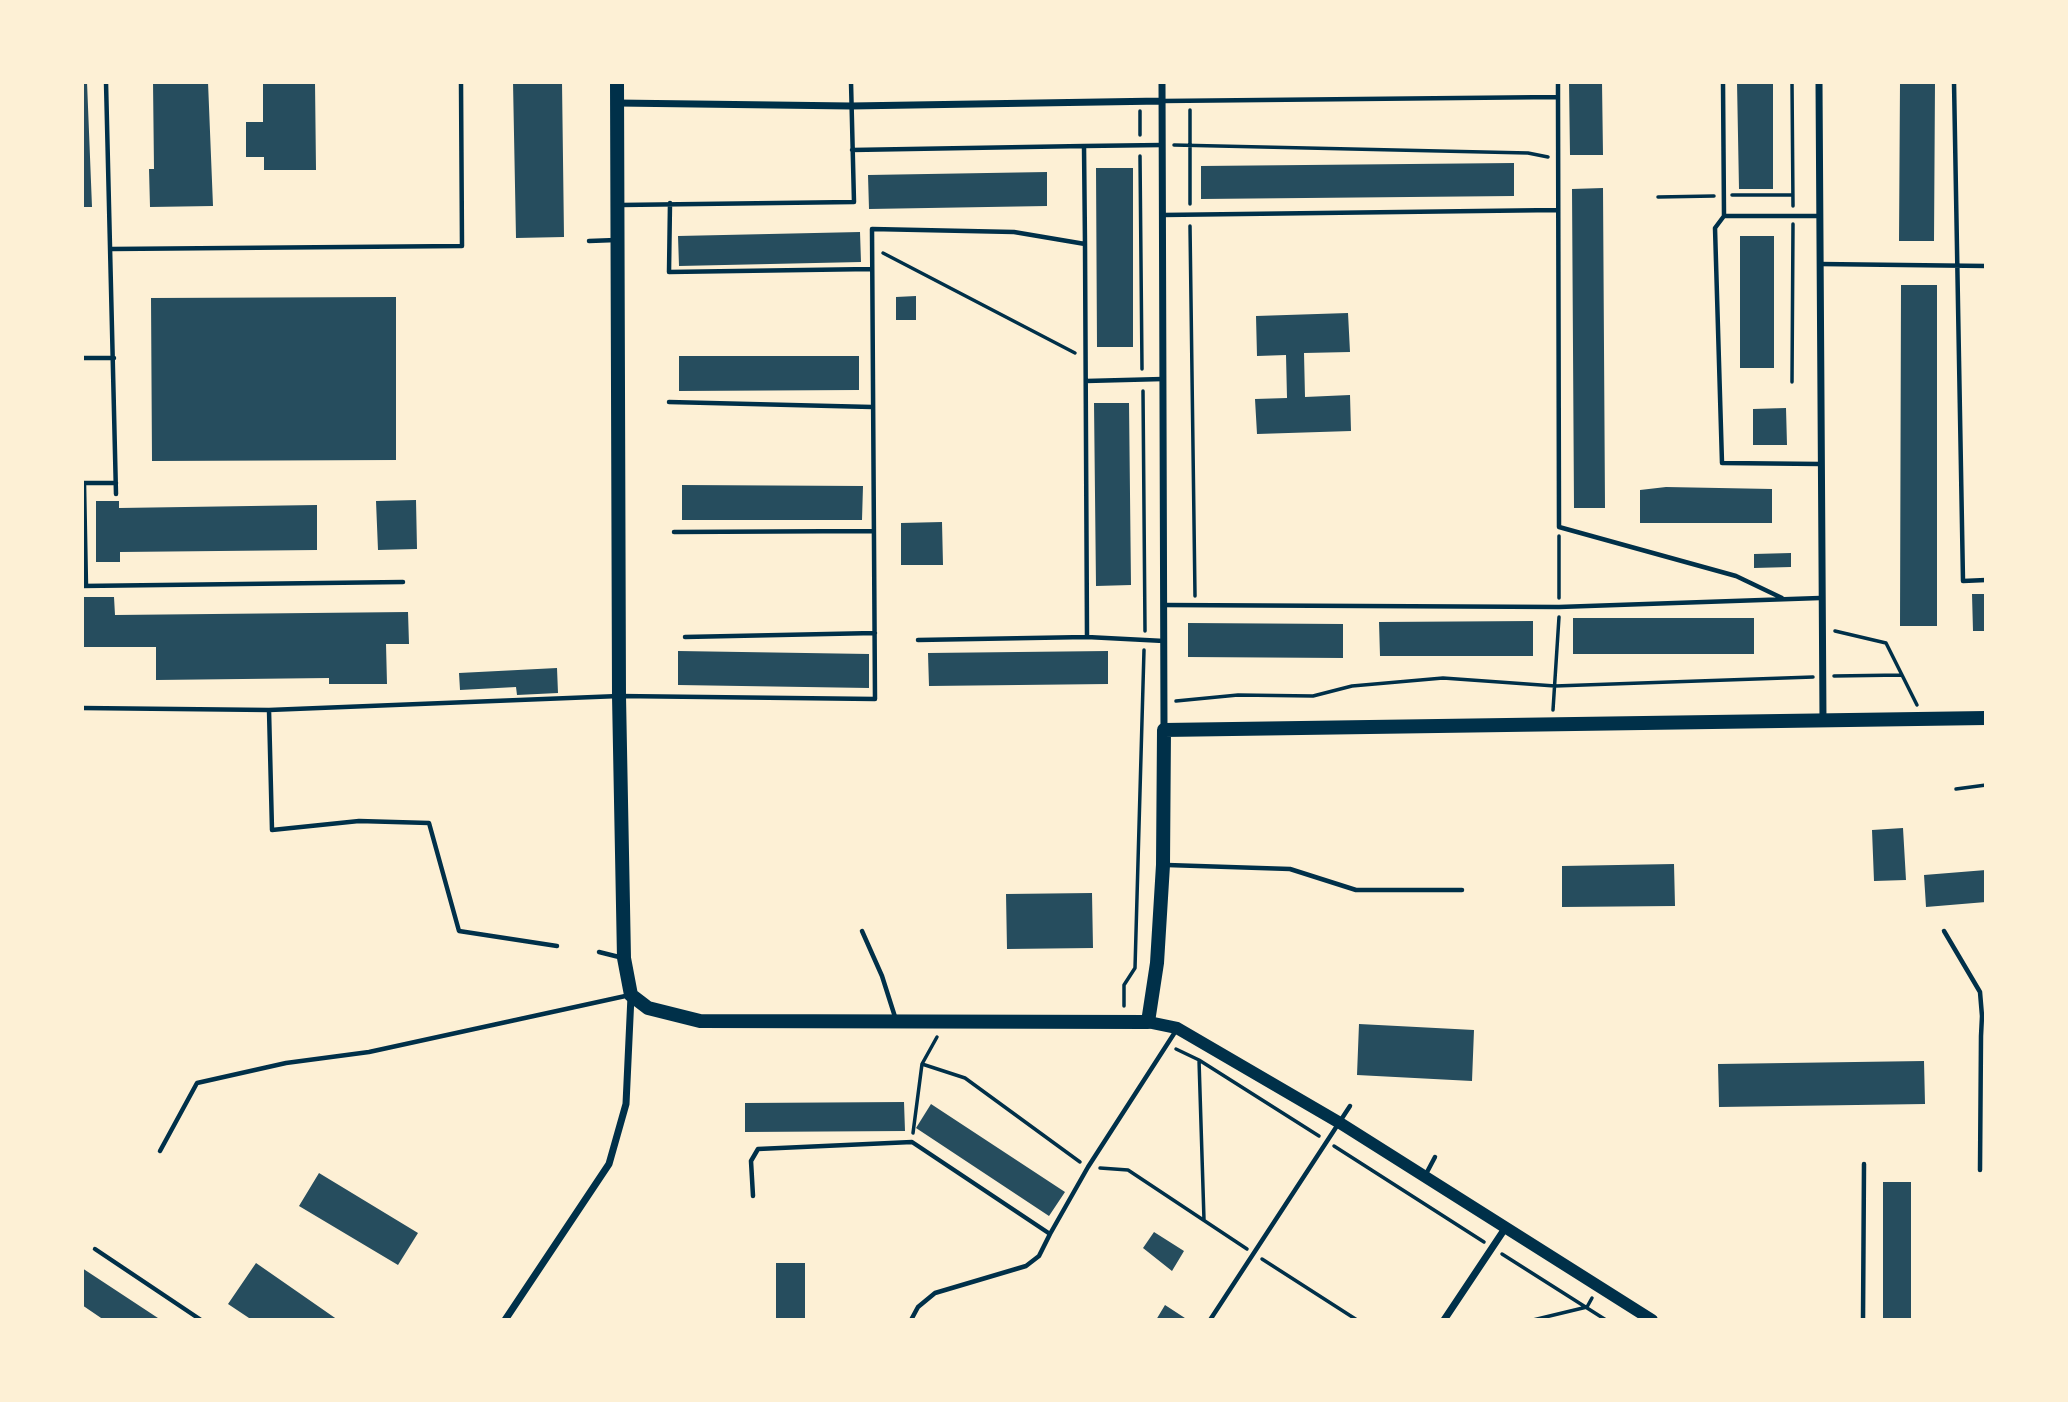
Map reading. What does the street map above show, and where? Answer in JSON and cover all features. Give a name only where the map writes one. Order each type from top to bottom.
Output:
[{"type":"main road","points":[[617,82],[619,696],[624,958],[631,995],[658,1012],[700,1021],[1149,1023],[1157,963],[1163,865],[1164,730],[1986,718]]},
{"type":"street","points":[[1162,82],[1164,730]]},
{"type":"street","points":[[1819,82],[1820,598],[1823,720]]},
{"type":"street","points":[[617,103],[851,106],[1162,102]]},
{"type":"street","points":[[505,1320],[609,1164],[626,1104],[631,995]]},
{"type":"street","points":[[1149,1023],[1177,1028],[1340,1123],[1426,1174],[1652,1320]]},
{"type":"street","points":[[1444,1320],[1506,1227]]},
{"type":"lane","points":[[106,82],[116,494]]},
{"type":"lane","points":[[112,249],[463,246],[461,82]]},
{"type":"lane","points":[[617,205],[854,202],[852,82]]},
{"type":"lane","points":[[1558,82],[1559,527],[1736,576],[1782,598]]},
{"type":"lane","points":[[1723,82],[1724,216],[1715,228],[1721,463],[1820,464]]},
{"type":"lane","points":[[1954,82],[1955,266],[1963,581],[1986,580]]},
{"type":"lane","points":[[1162,102],[1558,97]]},
{"type":"lane","points":[[852,150],[1162,145]]},
{"type":"lane","points":[[1084,146],[1087,637]]},
{"type":"lane","points":[[670,203],[669,272],[872,269]]},
{"type":"lane","points":[[1162,215],[1557,210]]},
{"type":"lane","points":[[1724,216],[1821,216]]},
{"type":"lane","points":[[82,708],[269,710],[619,696],[875,699],[872,229],[1014,232],[1085,244]]},
{"type":"lane","points":[[589,241],[617,240]]},
{"type":"lane","points":[[1819,264],[1986,266]]},
{"type":"lane","points":[[82,358],[114,358]]},
{"type":"lane","points":[[1086,381],[1163,379]]},
{"type":"lane","points":[[669,402],[872,407]]},
{"type":"lane","points":[[116,483],[85,484],[84,586],[403,582]]},
{"type":"lane","points":[[674,532],[872,531]]},
{"type":"lane","points":[[1164,605],[1559,607],[1820,598]]},
{"type":"lane","points":[[685,637],[875,633]]},
{"type":"lane","points":[[918,640],[1087,637],[1164,641]]},
{"type":"lane","points":[[269,710],[272,830],[359,821],[429,822],[459,931],[557,946]]},
{"type":"lane","points":[[1163,865],[1290,869],[1356,890],[1462,890]]},
{"type":"lane","points":[[862,930],[883,976],[896,1021]]},
{"type":"lane","points":[[1944,931],[1980,992],[1984,1016],[1980,1170]]},
{"type":"lane","points":[[598,952],[624,958]]},
{"type":"lane","points":[[160,1151],[197,1083],[286,1063],[369,1052],[631,995]]},
{"type":"lane","points":[[911,1320],[918,1307],[935,1293],[1026,1266],[1039,1256],[1088,1167],[1168,1046],[1177,1028]]},
{"type":"lane","points":[[1210,1320],[1350,1106]]},
{"type":"lane","points":[[753,1196],[751,1161],[758,1149],[912,1142],[1050,1234]]},
{"type":"lane","points":[[1426,1174],[1435,1157]]},
{"type":"lane","points":[[1863,1320],[1864,1164]]},
{"type":"lane","points":[[95,1249],[201,1320]]},
{"type":"path","points":[[1792,82],[1792,382]]},
{"type":"path","points":[[1190,101],[1195,606]]},
{"type":"path","points":[[1124,1021],[1124,985],[1135,968],[1145,640],[1140,102]]},
{"type":"path","points":[[1162,145],[1528,153],[1557,160]]},
{"type":"path","points":[[872,247],[1086,359]]},
{"type":"path","points":[[1552,723],[1559,607],[1559,527]]},
{"type":"path","points":[[1821,628],[1886,643],[1924,719]]},
{"type":"path","points":[[1164,702],[1238,695],[1313,696],[1352,685],[1429,679],[1555,686],[1902,675]]},
{"type":"path","points":[[1956,789],[1986,785]]},
{"type":"path","points":[[912,1142],[922,1064],[940,1032]]},
{"type":"path","points":[[1168,1046],[1199,1060],[1606,1320]]},
{"type":"path","points":[[1199,1060],[1204,1220]]},
{"type":"path","points":[[922,1064],[965,1078],[1088,1167],[1128,1170],[1357,1320]]},
{"type":"path","points":[[1533,1320],[1587,1307],[1598,1287]]},
{"type":"building","points":[[82,82],[87,82],[92,207],[82,207]]},
{"type":"building","points":[[153,82],[208,82],[213,206],[150,207],[149,169],[154,169]]},
{"type":"building","points":[[263,82],[315,82],[316,170],[264,170],[264,157],[246,157],[246,122],[263,122]]},
{"type":"building","points":[[513,82],[562,82],[564,237],[516,238]]},
{"type":"building","points":[[1569,82],[1602,82],[1603,155],[1570,155]]},
{"type":"building","points":[[1737,82],[1773,82],[1773,189],[1739,189]]},
{"type":"building","points":[[1900,82],[1935,82],[1934,241],[1899,241]]},
{"type":"building","points":[[1514,163],[1514,196],[1201,199],[1201,166]]},
{"type":"building","points":[[1096,168],[1133,168],[1133,347],[1097,347]]},
{"type":"building","points":[[1047,172],[1047,206],[869,209],[868,175]]},
{"type":"building","points":[[1603,188],[1605,508],[1574,508],[1572,189]]},
{"type":"building","points":[[860,232],[861,262],[679,266],[678,236]]},
{"type":"building","points":[[1740,236],[1774,236],[1774,368],[1740,368]]},
{"type":"building","points":[[1901,285],[1937,285],[1937,626],[1900,626]]},
{"type":"building","points":[[916,296],[916,320],[896,320],[896,297]]},
{"type":"building","points":[[396,297],[396,460],[152,461],[151,298]]},
{"type":"building","points":[[1348,313],[1350,352],[1304,353],[1305,397],[1350,395],[1351,431],[1257,434],[1255,399],[1287,398],[1286,355],[1257,356],[1256,316]]},
{"type":"building","points":[[679,356],[859,356],[859,390],[679,391]]},
{"type":"building","points":[[1094,403],[1129,403],[1131,585],[1096,586]]},
{"type":"building","points":[[1786,408],[1787,445],[1753,445],[1753,409]]},
{"type":"building","points":[[682,485],[863,486],[862,520],[682,520]]},
{"type":"building","points":[[1666,487],[1772,489],[1772,523],[1640,523],[1640,490]]},
{"type":"building","points":[[416,500],[417,549],[378,550],[376,501]]},
{"type":"building","points":[[96,501],[119,501],[119,508],[317,505],[317,550],[120,552],[120,562],[96,562]]},
{"type":"building","points":[[942,522],[943,565],[901,565],[901,523]]},
{"type":"building","points":[[1791,553],[1791,567],[1754,568],[1754,554]]},
{"type":"building","points":[[1972,594],[1986,594],[1986,631],[1973,631]]},
{"type":"building","points":[[82,597],[114,597],[115,615],[408,612],[409,644],[386,644],[387,684],[329,684],[329,678],[156,680],[156,647],[82,647]]},
{"type":"building","points":[[1573,618],[1754,618],[1754,654],[1573,654]]},
{"type":"building","points":[[1533,621],[1533,656],[1380,656],[1379,622]]},
{"type":"building","points":[[1188,623],[1343,624],[1343,658],[1188,657]]},
{"type":"building","points":[[678,651],[869,654],[869,688],[678,685]]},
{"type":"building","points":[[1108,651],[1108,684],[929,686],[928,653]]},
{"type":"building","points":[[557,668],[558,693],[517,695],[516,687],[460,690],[459,673]]},
{"type":"building","points":[[1903,828],[1906,880],[1874,881],[1872,830]]},
{"type":"building","points":[[1674,864],[1675,906],[1562,907],[1562,866]]},
{"type":"building","points":[[1986,870],[1986,902],[1926,907],[1924,875]]},
{"type":"building","points":[[1092,893],[1093,948],[1007,949],[1006,894]]},
{"type":"building","points":[[1359,1024],[1474,1030],[1472,1081],[1357,1075]]},
{"type":"building","points":[[1924,1061],[1925,1104],[1719,1107],[1718,1064]]},
{"type":"building","points":[[904,1102],[905,1131],[745,1132],[745,1103]]},
{"type":"building","points":[[931,1104],[1065,1192],[1049,1216],[916,1128]]},
{"type":"building","points":[[319,1173],[418,1233],[398,1265],[299,1206]]},
{"type":"building","points":[[1883,1182],[1911,1182],[1911,1320],[1883,1320]]},
{"type":"building","points":[[1154,1232],[1184,1251],[1172,1271],[1143,1248]]},
{"type":"building","points":[[256,1263],[338,1320],[252,1320],[228,1304]]},
{"type":"building","points":[[776,1263],[805,1263],[805,1320],[776,1320]]},
{"type":"building","points":[[82,1268],[161,1320],[104,1320],[82,1305]]},
{"type":"building","points":[[1165,1305],[1188,1320],[1156,1320]]}]
